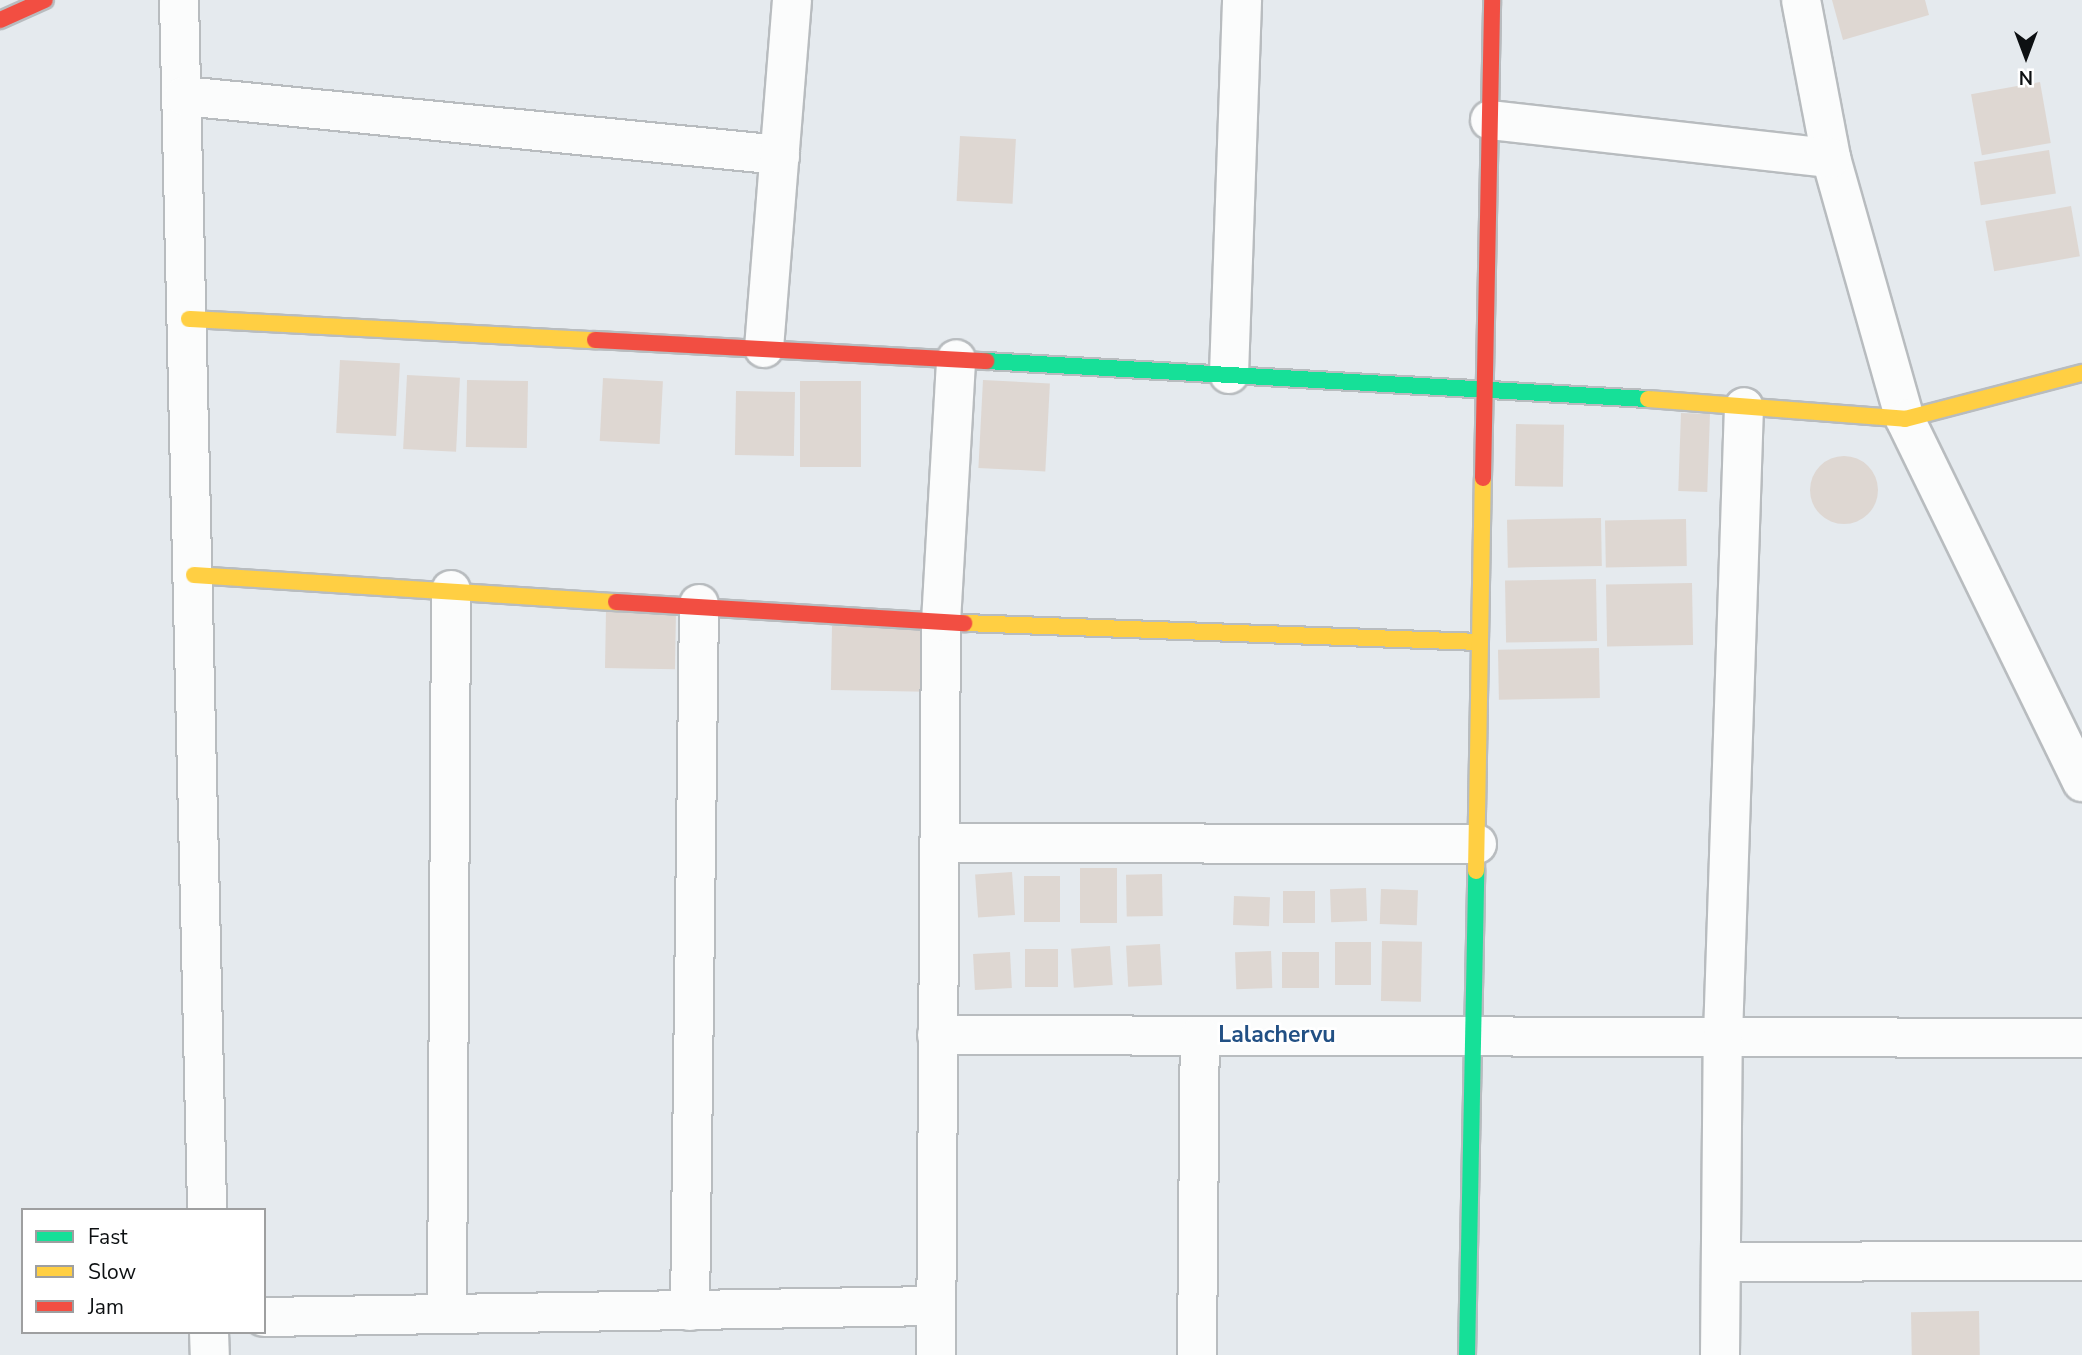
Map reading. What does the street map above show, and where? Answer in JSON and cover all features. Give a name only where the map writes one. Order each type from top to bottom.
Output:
[{"type":"main road","points":[[0,20],[45,0]]},
{"type":"main road","points":[[1468,1355],[1492,0]]},
{"type":"main road","points":[[189,319],[1485,387],[1905,419],[2082,373]]},
{"type":"main road","points":[[194,575],[699,604],[940,622],[1480,642]]},
{"type":"street","points":[[179,0],[184,96],[207,1208]]},
{"type":"street","points":[[764,348],[792,0]]},
{"type":"street","points":[[1229,374],[1242,0]]},
{"type":"street","points":[[1801,0],[1831,158],[1905,419],[2082,782]]},
{"type":"street","points":[[184,96],[779,155]]},
{"type":"street","points":[[1490,120],[1831,158]]},
{"type":"street","points":[[936,1355],[940,622],[956,359]]},
{"type":"street","points":[[1720,1355],[1723,1036],[1744,407]]},
{"type":"street","points":[[447,1314],[451,590]]},
{"type":"street","points":[[690,1311],[699,604]]},
{"type":"street","points":[[939,843],[1477,844]]},
{"type":"street","points":[[937,1035],[2082,1038]]},
{"type":"street","points":[[1197,1355],[1200,1036]]},
{"type":"street","points":[[1721,1262],[2082,1261]]},
{"type":"street","points":[[266,1317],[936,1306]]},
{"type":"street","points":[[209,1334],[210,1355]]},
{"type":"building","points":[[1832,0],[1925,0],[1929,15],[1843,40]]},
{"type":"building","points":[[2040,82],[2051,143],[1982,155],[1971,94]]},
{"type":"building","points":[[960,136],[1016,139],[1013,204],[957,201]]},
{"type":"building","points":[[2049,150],[2056,193],[1981,205],[1974,162]]},
{"type":"building","points":[[2071,206],[2080,256],[1994,271],[1985,221]]},
{"type":"building","points":[[340,360],[400,363],[396,436],[336,433]]},
{"type":"building","points":[[407,375],[460,378],[456,452],[403,449]]},
{"type":"building","points":[[603,378],[663,381],[660,444],[600,441]]},
{"type":"building","points":[[467,380],[528,381],[527,448],[466,447]]},
{"type":"building","points":[[983,380],[1050,384],[1045,471],[978,468]]},
{"type":"building","points":[[800,381],[861,381],[861,467],[800,467]]},
{"type":"building","points":[[736,391],[795,392],[794,456],[735,455]]},
{"type":"building","points":[[1681,413],[1710,414],[1707,492],[1678,491]]},
{"type":"building","points":[[1516,424],[1564,425],[1563,487],[1515,486]]},
{"type":"building","points":[[1851,456],[1872,471],[1878,483],[1876,503],[1868,514],[1851,524],[1837,524],[1820,514],[1812,503],[1810,483],[1820,466],[1831,458]]},
{"type":"building","points":[[1601,518],[1602,566],[1508,568],[1507,520]]},
{"type":"building","points":[[1686,519],[1687,566],[1606,567],[1605,520]]},
{"type":"building","points":[[1596,579],[1597,641],[1506,643],[1505,581]]},
{"type":"building","points":[[1692,583],[1693,645],[1607,646],[1606,585]]},
{"type":"building","points":[[606,610],[676,611],[675,669],[605,668]]},
{"type":"building","points":[[832,626],[927,628],[926,692],[831,690]]},
{"type":"building","points":[[1599,648],[1600,698],[1499,700],[1498,650]]},
{"type":"building","points":[[1080,868],[1117,868],[1117,923],[1080,923]]},
{"type":"building","points":[[1012,872],[1015,915],[978,917],[975,875]]},
{"type":"building","points":[[1162,874],[1163,916],[1127,917],[1126,875]]},
{"type":"building","points":[[1024,876],[1060,876],[1060,922],[1024,922]]},
{"type":"building","points":[[1366,888],[1367,921],[1331,922],[1330,889]]},
{"type":"building","points":[[1381,889],[1418,890],[1417,925],[1380,924]]},
{"type":"building","points":[[1283,891],[1315,891],[1315,923],[1283,923]]},
{"type":"building","points":[[1234,896],[1270,897],[1269,926],[1233,925]]},
{"type":"building","points":[[1382,941],[1422,942],[1421,1002],[1381,1001]]},
{"type":"building","points":[[1335,942],[1371,942],[1371,985],[1335,985]]},
{"type":"building","points":[[1160,944],[1162,985],[1128,987],[1126,946]]},
{"type":"building","points":[[1110,946],[1113,985],[1074,988],[1071,949]]},
{"type":"building","points":[[1025,949],[1058,949],[1058,987],[1025,987]]},
{"type":"building","points":[[1271,951],[1272,988],[1236,989],[1235,952]]},
{"type":"building","points":[[1010,952],[1012,988],[975,990],[973,954]]},
{"type":"building","points":[[1282,952],[1319,952],[1319,988],[1282,988]]},
{"type":"building","points":[[1979,1311],[1980,1355],[1912,1355],[1911,1312]]},
{"type":"traffic: fast","points":[[986,361],[1648,399]]},
{"type":"traffic: fast","points":[[1467,1355],[1476,871]]},
{"type":"traffic: slow","points":[[189,319],[595,340]]},
{"type":"traffic: slow","points":[[1648,399],[1905,419],[2082,373]]},
{"type":"traffic: slow","points":[[1476,871],[1483,478]]},
{"type":"traffic: slow","points":[[194,575],[616,602]]},
{"type":"traffic: slow","points":[[964,623],[1480,642]]},
{"type":"traffic: jam","points":[[0,20],[45,0]]},
{"type":"traffic: jam","points":[[1483,478],[1492,0]]},
{"type":"traffic: jam","points":[[595,340],[986,361]]},
{"type":"traffic: jam","points":[[616,602],[964,623]]},
{"type":"district","name":"Lalachervu","points":[[1277,1035]]}]
